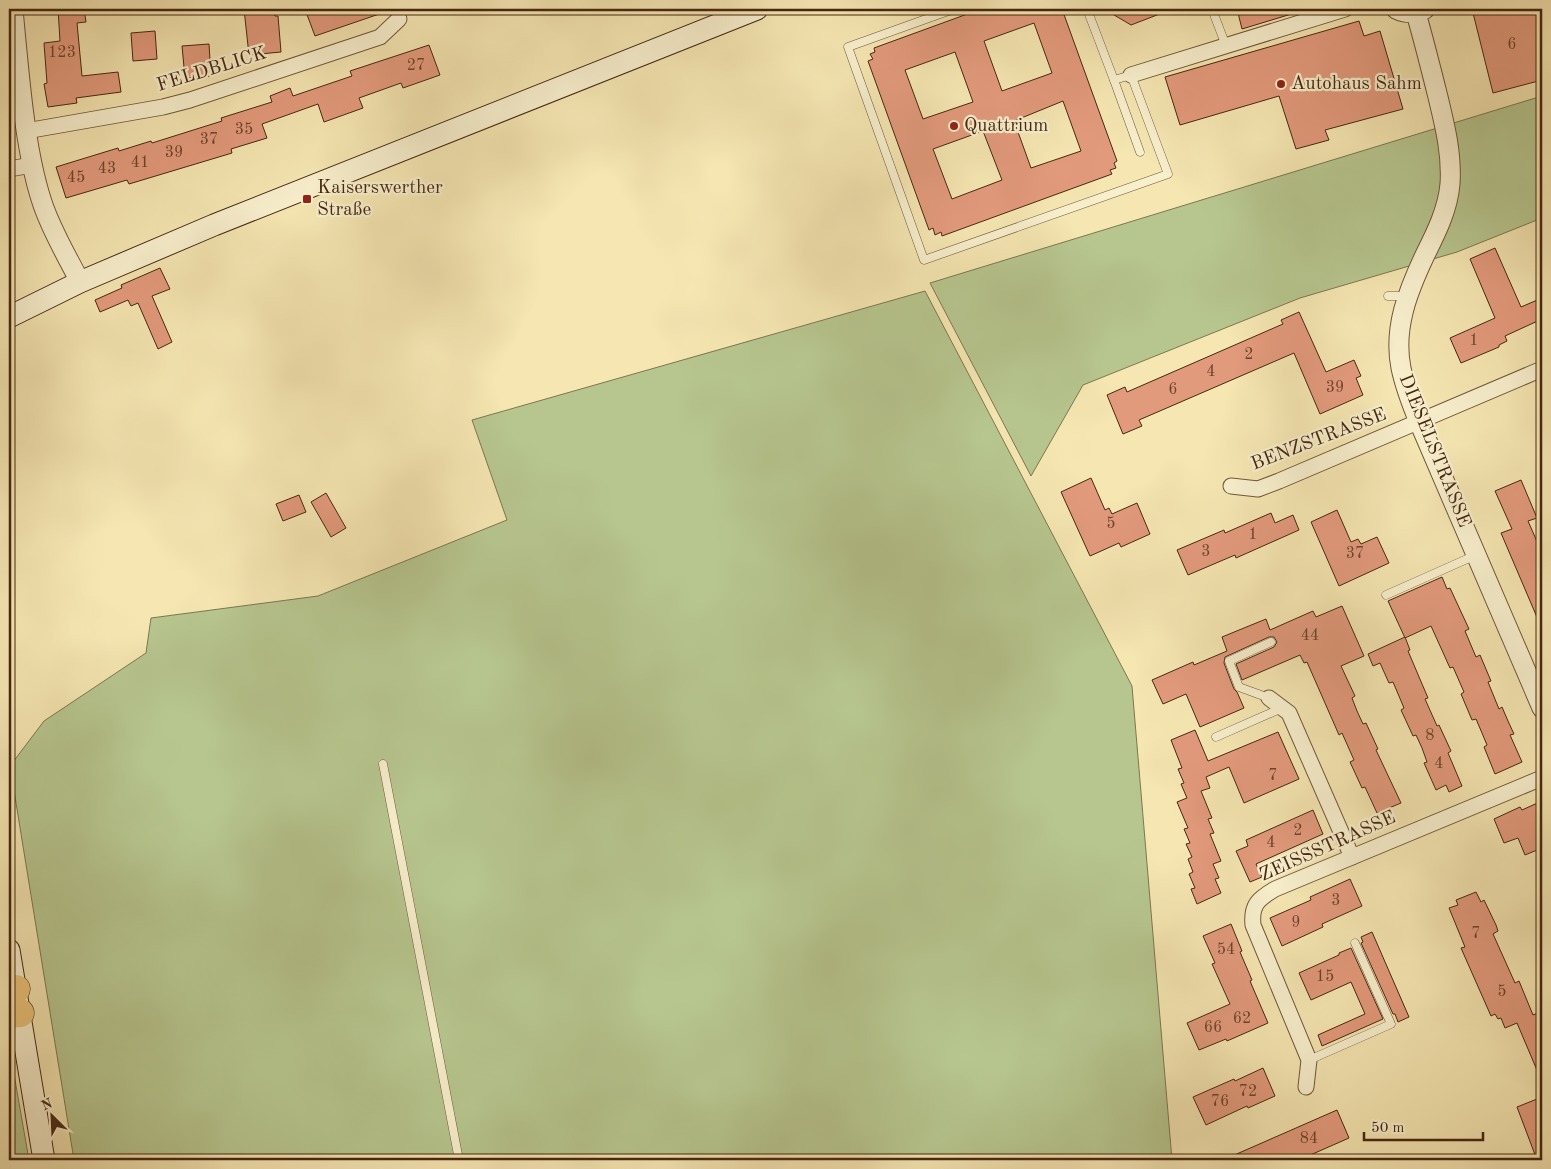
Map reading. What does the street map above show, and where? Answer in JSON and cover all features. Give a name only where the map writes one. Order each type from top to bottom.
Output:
[{"type":"main road","points":[[9,317],[80,282],[214,225],[757,9]]},
{"type":"main road","points":[[9,950],[13,1001],[44,1160]]},
{"type":"street","points":[[13,9],[16,52],[26,131],[35,182],[42,205],[80,282]]},
{"type":"street","points":[[1131,75],[1345,9]]},
{"type":"street","points":[[1396,9],[1407,13],[1420,11]]},
{"type":"street","name":"DIESELSTRASSE","points":[[1420,11],[1448,137],[1450,184],[1437,230],[1398,296],[1403,311],[1399,335],[1400,367],[1419,422],[1542,708]]},
{"type":"street","name":"FELDBLICK","points":[[26,131],[163,107],[190,100],[380,38],[399,19]]},
{"type":"street","points":[[9,169],[32,165]]},
{"type":"street","name":"BENZSTRASSE","points":[[1231,486],[1258,489],[1542,369]]},
{"type":"street","points":[[1269,698],[1289,713],[1352,857]]},
{"type":"street","name":"ZEISSSTRASSE","points":[[1306,1087],[1309,1060],[1254,925],[1252,914],[1261,897],[1275,889],[1542,778]]},
{"type":"lane","points":[[954,9],[848,47],[924,260],[1168,174],[1131,75],[1114,80]]},
{"type":"lane","points":[[1087,9],[1140,152]]},
{"type":"lane","points":[[1212,9],[1226,46]]},
{"type":"lane","points":[[1386,595],[1476,554]]},
{"type":"lane","points":[[1269,698],[1239,687],[1229,661],[1271,642]]},
{"type":"lane","points":[[1216,737],[1282,708]]},
{"type":"lane","points":[[384,764],[459,1160]]},
{"type":"lane","points":[[1309,1060],[1391,1024],[1355,943]]},
{"type":"green space","points":[[1542,96],[1542,218],[1457,252],[1300,298],[1083,385],[1031,476],[930,283]]},
{"type":"green space","points":[[925,291],[1132,686],[1172,1160],[74,1160],[10,766],[44,721],[146,653],[151,618],[318,596],[507,520],[472,420]]},
{"type":"green space","points":[[9,1052],[11,1057],[29,1160],[9,1160]]},
{"type":"building","points":[[58,9],[84,9],[86,22],[77,23],[82,76],[118,72],[121,92],[76,98],[77,103],[48,107],[44,84],[47,83],[44,43],[60,41]]},
{"type":"building","points":[[244,9],[274,9],[275,16],[278,16],[281,52],[249,55]]},
{"type":"building","points":[[315,9],[388,9],[388,11],[315,36],[306,12]]},
{"type":"building","name":"Quattrium","points":[[981,9],[1062,9],[1117,161],[1114,163],[1116,168],[1110,170],[1112,174],[942,236],[941,232],[935,235],[933,228],[929,230],[868,61],[873,59],[870,54],[875,52],[874,48]],"holes":[[[1034,23],[1052,73],[1002,91],[984,41]],[[955,52],[973,102],[923,119],[905,70]],[[1063,101],[1081,151],[1031,168],[1014,121]],[[983,131],[1002,180],[952,199],[933,149]]]},
{"type":"building","points":[[1104,9],[1170,9],[1170,10],[1131,25]]},
{"type":"building","points":[[1237,9],[1298,9],[1298,12],[1242,29]]},
{"type":"building","points":[[1472,9],[1542,9],[1542,80],[1493,93]]},
{"type":"building","name":"Autohaus Sahm","points":[[1359,21],[1364,36],[1380,31],[1403,109],[1325,130],[1329,140],[1296,149],[1279,96],[1180,125],[1165,77]]},
{"type":"building","points":[[155,31],[157,59],[133,61],[131,33]]},
{"type":"building","points":[[209,44],[211,76],[185,78],[182,46]]},
{"type":"building","points":[[429,45],[440,75],[403,88],[401,83],[359,98],[363,108],[324,122],[318,104],[262,124],[267,138],[231,149],[232,153],[129,184],[127,180],[66,198],[56,167],[118,148],[119,151],[151,141],[152,143],[222,121],[221,118],[272,102],[270,96],[290,88],[293,96],[352,76],[350,71]]},
{"type":"building","points":[[1495,248],[1521,307],[1542,298],[1542,319],[1505,336],[1507,341],[1499,345],[1499,347],[1461,363],[1450,338],[1495,318],[1470,259]]},
{"type":"building","points":[[160,268],[170,289],[152,296],[172,342],[158,349],[138,303],[131,306],[128,300],[100,312],[95,300],[122,288],[121,285]]},
{"type":"building","points":[[1299,312],[1326,372],[1354,360],[1361,376],[1356,378],[1363,395],[1320,414],[1294,353],[1139,420],[1142,426],[1123,434],[1107,395],[1125,387],[1127,392],[1283,324],[1281,320]]},
{"type":"building","points":[[1091,478],[1105,510],[1109,508],[1112,514],[1137,503],[1150,534],[1121,547],[1119,543],[1090,556],[1061,492]]},
{"type":"building","points":[[1521,480],[1537,518],[1528,521],[1542,553],[1542,629],[1501,533],[1512,529],[1495,491]]},
{"type":"building","points":[[326,493],[346,528],[331,537],[311,502]]},
{"type":"building","points":[[299,495],[306,512],[283,521],[276,504]]},
{"type":"building","points":[[1337,510],[1351,542],[1358,539],[1361,544],[1377,537],[1389,563],[1339,586],[1311,522]]},
{"type":"building","points":[[1271,513],[1275,523],[1293,515],[1299,530],[1236,558],[1235,555],[1188,575],[1177,550],[1224,530],[1225,533]]},
{"type":"building","points":[[1442,577],[1447,589],[1450,588],[1469,629],[1465,631],[1476,657],[1480,655],[1491,681],[1488,682],[1499,709],[1502,707],[1514,734],[1510,735],[1522,762],[1495,774],[1484,747],[1487,745],[1476,719],[1472,720],[1461,694],[1464,692],[1453,667],[1450,668],[1431,626],[1405,638],[1388,601]]},
{"type":"building","points":[[1342,606],[1364,656],[1341,666],[1355,696],[1352,698],[1357,711],[1363,724],[1366,723],[1378,749],[1376,750],[1401,803],[1377,813],[1365,787],[1362,788],[1350,762],[1354,760],[1342,733],[1339,735],[1307,662],[1304,663],[1300,655],[1242,680],[1236,664],[1274,647],[1277,642],[1274,637],[1269,637],[1225,657],[1224,663],[1244,708],[1200,727],[1186,694],[1163,704],[1152,680],[1193,662],[1194,665],[1227,651],[1222,637],[1266,619],[1270,630],[1313,611],[1316,617]]},
{"type":"building","points":[[1405,637],[1410,650],[1408,651],[1428,698],[1425,699],[1451,751],[1448,753],[1462,786],[1449,792],[1446,785],[1436,790],[1424,763],[1427,762],[1422,748],[1416,735],[1413,736],[1401,710],[1404,708],[1393,682],[1389,683],[1380,663],[1373,666],[1368,654]]},
{"type":"building","points":[[1195,730],[1208,761],[1278,732],[1299,779],[1244,803],[1229,767],[1206,777],[1210,788],[1201,791],[1212,818],[1208,819],[1214,833],[1210,834],[1221,861],[1213,864],[1219,878],[1215,879],[1221,893],[1197,904],[1191,889],[1195,888],[1189,874],[1193,872],[1188,859],[1192,857],[1186,844],[1190,843],[1184,829],[1188,828],[1177,802],[1187,798],[1181,784],[1184,783],[1178,769],[1182,768],[1171,740]]},
{"type":"building","points":[[1542,801],[1542,848],[1525,855],[1518,838],[1504,843],[1494,819],[1520,807],[1522,810]]},
{"type":"building","points":[[1313,810],[1323,834],[1256,864],[1262,877],[1250,882],[1236,851],[1248,846],[1246,840]]},
{"type":"building","points":[[1350,879],[1362,906],[1322,924],[1323,927],[1282,946],[1270,918],[1311,900],[1310,897]]},
{"type":"building","points":[[1476,892],[1481,902],[1484,900],[1496,925],[1498,931],[1493,934],[1515,983],[1519,981],[1533,1015],[1542,1011],[1542,1082],[1517,1023],[1505,1028],[1501,1018],[1498,1019],[1495,1014],[1491,1016],[1461,948],[1465,947],[1449,908],[1458,905],[1456,900]]},
{"type":"building","points":[[1231,924],[1252,980],[1250,981],[1268,1023],[1227,1041],[1226,1039],[1199,1050],[1187,1023],[1230,1004],[1212,964],[1215,963],[1203,936]]},
{"type":"building","points":[[1372,932],[1409,1017],[1398,1022],[1361,943],[1363,942],[1361,937]]},
{"type":"building","points":[[1351,948],[1383,1019],[1322,1046],[1318,1035],[1365,1014],[1351,982],[1311,1000],[1299,973]]},
{"type":"building","points":[[1263,1068],[1275,1096],[1248,1108],[1247,1106],[1206,1125],[1193,1097]]},
{"type":"building","points":[[1542,1097],[1542,1160],[1537,1160],[1517,1107]]},
{"type":"building","points":[[1337,1110],[1349,1138],[1299,1160],[1223,1160]]},
{"type":"place","name":"Autohaus Sahm","points":[[1281,84]]},
{"type":"place","name":"Quattrium","points":[[954,126]]},
{"type":"place","name":"Kaiserswerther Straße","points":[[307,199]]}]
